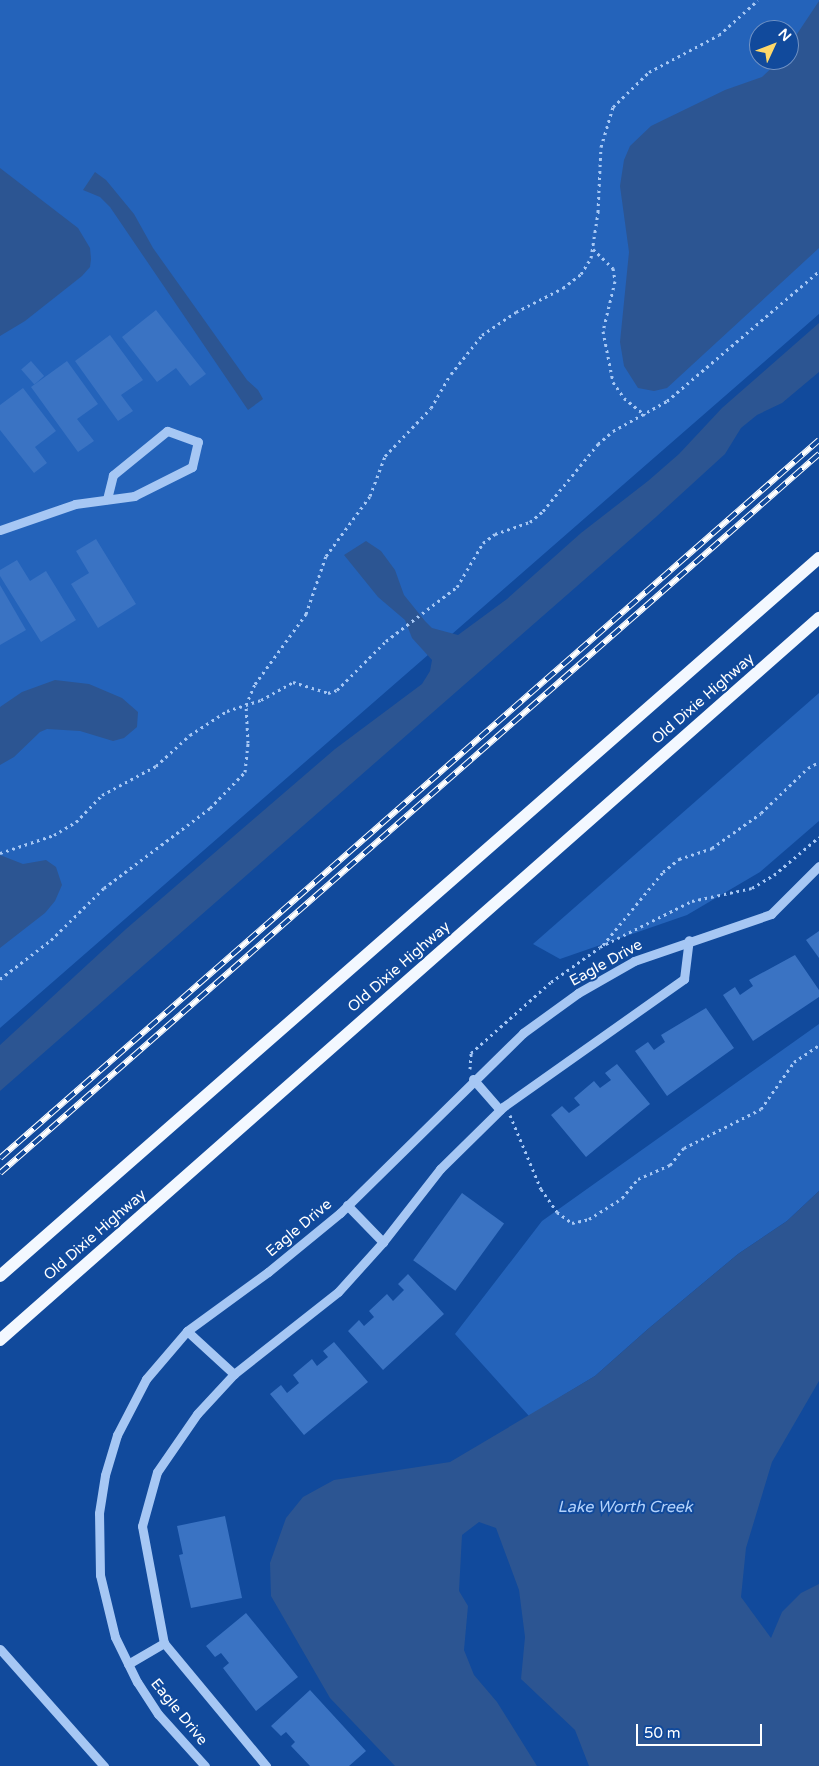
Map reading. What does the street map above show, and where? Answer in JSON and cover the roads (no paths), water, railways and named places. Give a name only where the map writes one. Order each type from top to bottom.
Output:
[{"type":"main road","name":"Old Dixie Highway","points":[[0,1276],[819,558]]},
{"type":"main road","name":"Old Dixie Highway","points":[[0,1340],[819,618]]},
{"type":"street","points":[[0,530],[75,504],[134,496],[192,466],[198,442],[167,431],[113,475],[107,499]]},
{"type":"street","name":"Eagle Drive","points":[[205,1766],[158,1714],[128,1664],[115,1637],[100,1575],[99,1512],[105,1475],[117,1435],[133,1400],[161,1359],[187,1331],[310,1239],[347,1205],[473,1079],[523,1033],[578,993],[634,961],[689,940],[731,930],[771,914],[819,866]]},
{"type":"street","points":[[266,1766],[164,1643],[142,1526],[157,1472],[196,1414],[234,1374],[338,1292],[383,1242],[440,1169],[500,1110],[684,978],[689,940]]},
{"type":"street","points":[[473,1079],[500,1110]]},
{"type":"street","points":[[347,1205],[383,1242]]},
{"type":"street","points":[[187,1331],[234,1374]]},
{"type":"street","points":[[128,1664],[164,1643]]},
{"type":"street","points":[[0,1649],[104,1766]]},
{"type":"water","points":[[819,1],[819,248],[667,388],[654,391],[638,388],[624,366],[620,342],[629,252],[620,186],[624,160],[630,146],[651,126],[725,90],[762,77],[769,70],[799,70],[799,31]]},
{"type":"water","points":[[0,168],[78,228],[90,248],[91,259],[90,267],[82,276],[25,321],[0,336]]},
{"type":"water","points":[[95,172],[106,180],[134,214],[153,248],[247,380],[258,390],[263,399],[248,410],[110,207],[100,197],[83,190]]},
{"type":"water","points":[[819,323],[819,372],[782,403],[757,415],[741,428],[725,454],[656,517],[0,1091],[0,1045],[126,929],[335,749],[422,684],[430,671],[432,660],[412,638],[405,620],[378,597],[344,555],[366,541],[381,551],[395,570],[404,595],[425,621],[432,628],[458,635],[507,599],[581,533],[648,481],[679,454],[722,408]]},
{"type":"water","points":[[55,680],[89,684],[122,698],[138,712],[137,727],[124,738],[113,741],[80,731],[47,729],[40,732],[14,757],[0,765],[0,707],[22,692]]},
{"type":"water","points":[[0,855],[23,864],[46,860],[56,867],[62,885],[55,901],[45,913],[0,948]]},
{"type":"water","name":"Lake Worth Creek","points":[[819,1191],[819,1381],[772,1462],[746,1548],[741,1597],[771,1638],[782,1612],[801,1593],[819,1584],[819,1766],[589,1766],[575,1730],[521,1679],[525,1637],[519,1590],[496,1528],[479,1522],[462,1535],[459,1591],[468,1606],[464,1650],[474,1675],[497,1702],[537,1766],[395,1766],[330,1698],[271,1596],[270,1563],[286,1518],[303,1497],[334,1480],[450,1462],[595,1376],[738,1254],[787,1221]]},
{"type":"railway","points":[[0,1158],[819,440]]},
{"type":"railway","points":[[0,1173],[819,454]]}]
